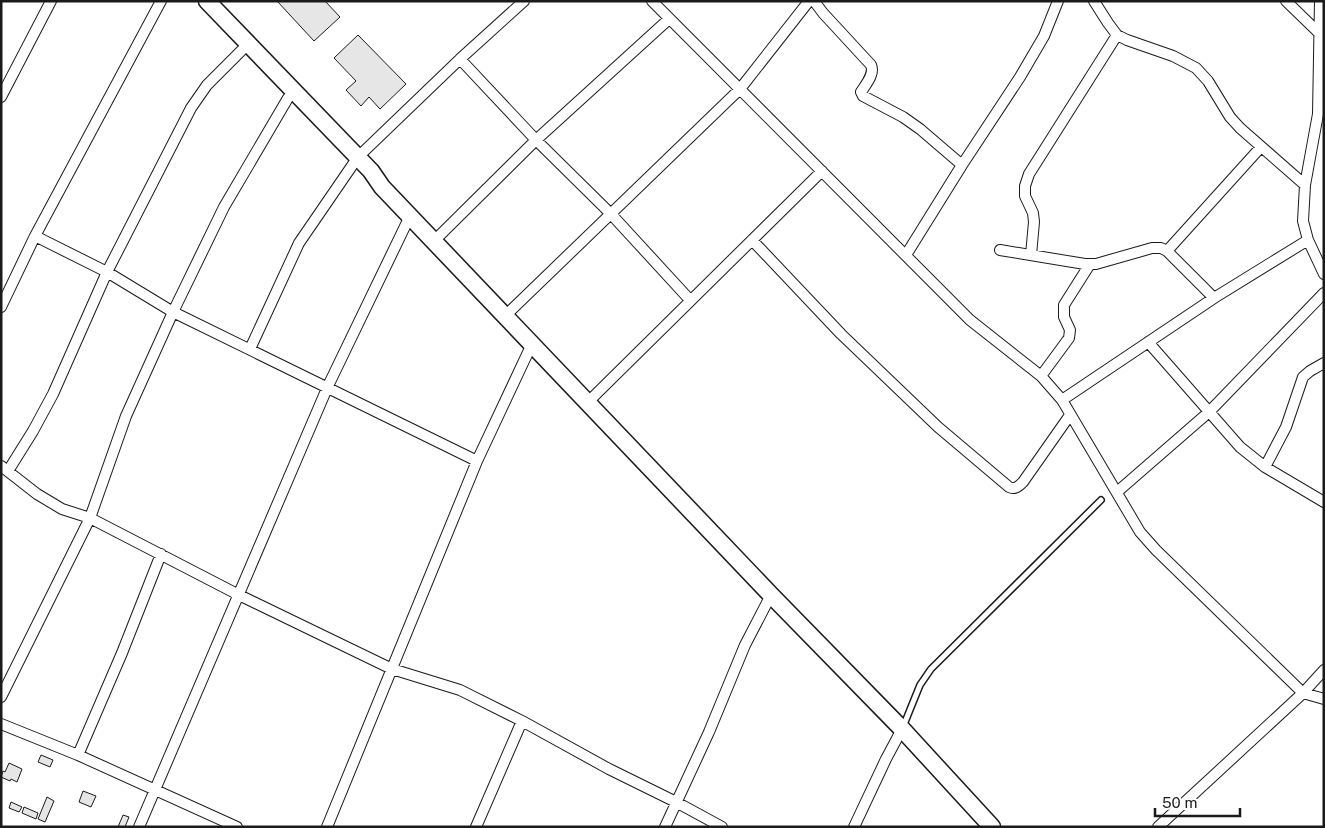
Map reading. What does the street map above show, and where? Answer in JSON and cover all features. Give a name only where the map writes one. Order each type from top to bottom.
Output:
[{"type":"main road","points":[[195,1],[288,98],[355,162]]},
{"type":"main road","points":[[207,1],[355,162],[364,178],[382,187],[478,287],[531,346],[902,729],[992,827]]},
{"type":"street","points":[[1,97],[51,1]]},
{"type":"street","points":[[1,307],[35,236],[161,1]]},
{"type":"street","points":[[250,349],[299,243],[355,162],[460,59],[524,1]]},
{"type":"street","points":[[652,1],[970,320],[1041,376],[1062,400],[1140,532],[1156,550],[1303,693],[1324,699]]},
{"type":"street","points":[[504,317],[740,89],[809,1]]},
{"type":"street","points":[[814,1],[871,65],[871,75],[861,92],[863,96],[903,117],[962,165]]},
{"type":"street","points":[[906,255],[1037,48],[1058,1]]},
{"type":"street","points":[[1094,1],[1117,35],[1173,56],[1196,68],[1208,81],[1230,117],[1305,185]]},
{"type":"street","points":[[1286,1],[1320,34]]},
{"type":"street","points":[[1320,1],[1320,125],[1305,185],[1303,221],[1308,240],[1324,274]]},
{"type":"street","points":[[433,242],[536,140],[669,19]]},
{"type":"street","points":[[1030,255],[1034,222],[1033,213],[1025,196],[1025,186],[1029,174],[1117,35]]},
{"type":"street","points":[[242,50],[207,85],[199,96],[107,272],[53,394],[33,431],[5,468],[37,494],[62,509],[90,518],[239,595],[392,668],[460,690],[722,827]]},
{"type":"street","points":[[460,59],[536,140],[611,214],[690,300]]},
{"type":"street","points":[[1,697],[90,518],[126,416],[173,312],[224,206],[288,98]]},
{"type":"street","points":[[1167,251],[1261,147]]},
{"type":"street","points":[[587,402],[822,171]]},
{"type":"street","points":[[140,827],[328,386],[410,216]]},
{"type":"street","points":[[35,236],[107,272],[173,312],[478,460]]},
{"type":"street","points":[[752,240],[841,334],[938,427],[1009,487],[1018,487],[1023,482],[1070,416]]},
{"type":"street","points":[[1062,400],[1214,298],[1308,240]]},
{"type":"street","points":[[1000,250],[1090,264],[1129,256],[1152,248],[1161,248],[1167,251],[1214,298]]},
{"type":"street","points":[[1041,376],[1069,338],[1070,330],[1064,317],[1064,305],[1090,264]]},
{"type":"street","points":[[1116,492],[1209,412],[1324,293]]},
{"type":"street","points":[[1148,342],[1240,447],[1265,467],[1324,502]]},
{"type":"street","points":[[327,827],[478,460],[531,346]]},
{"type":"street","points":[[1265,467],[1286,428],[1303,377],[1310,370],[1324,363]]},
{"type":"street","points":[[78,755],[161,554]]},
{"type":"street","points":[[665,827],[709,732],[745,645],[771,595]]},
{"type":"street","points":[[1158,827],[1303,693],[1324,670]]},
{"type":"street","points":[[476,827],[522,721]]},
{"type":"street","points":[[1,724],[78,755],[237,827]]},
{"type":"street","points":[[854,827],[902,729]]},
{"type":"lane","points":[[902,729],[920,685],[931,669],[1101,500]]},
{"type":"building","points":[[277,1],[325,1],[340,17],[314,41]]},
{"type":"building","points":[[358,35],[406,84],[380,109],[369,97],[361,106],[346,90],[356,81],[334,58]]},
{"type":"building","points":[[41,755],[53,760],[50,767],[38,762]]},
{"type":"building","points":[[9,763],[22,769],[17,782],[1,777]]},
{"type":"building","points":[[83,791],[96,796],[91,807],[79,802]]},
{"type":"building","points":[[47,797],[54,801],[45,822],[38,819]]},
{"type":"building","points":[[11,802],[22,807],[19,812],[9,808]]},
{"type":"building","points":[[24,807],[38,813],[36,819],[22,813]]},
{"type":"building","points":[[123,815],[129,817],[125,827],[118,827]]}]
